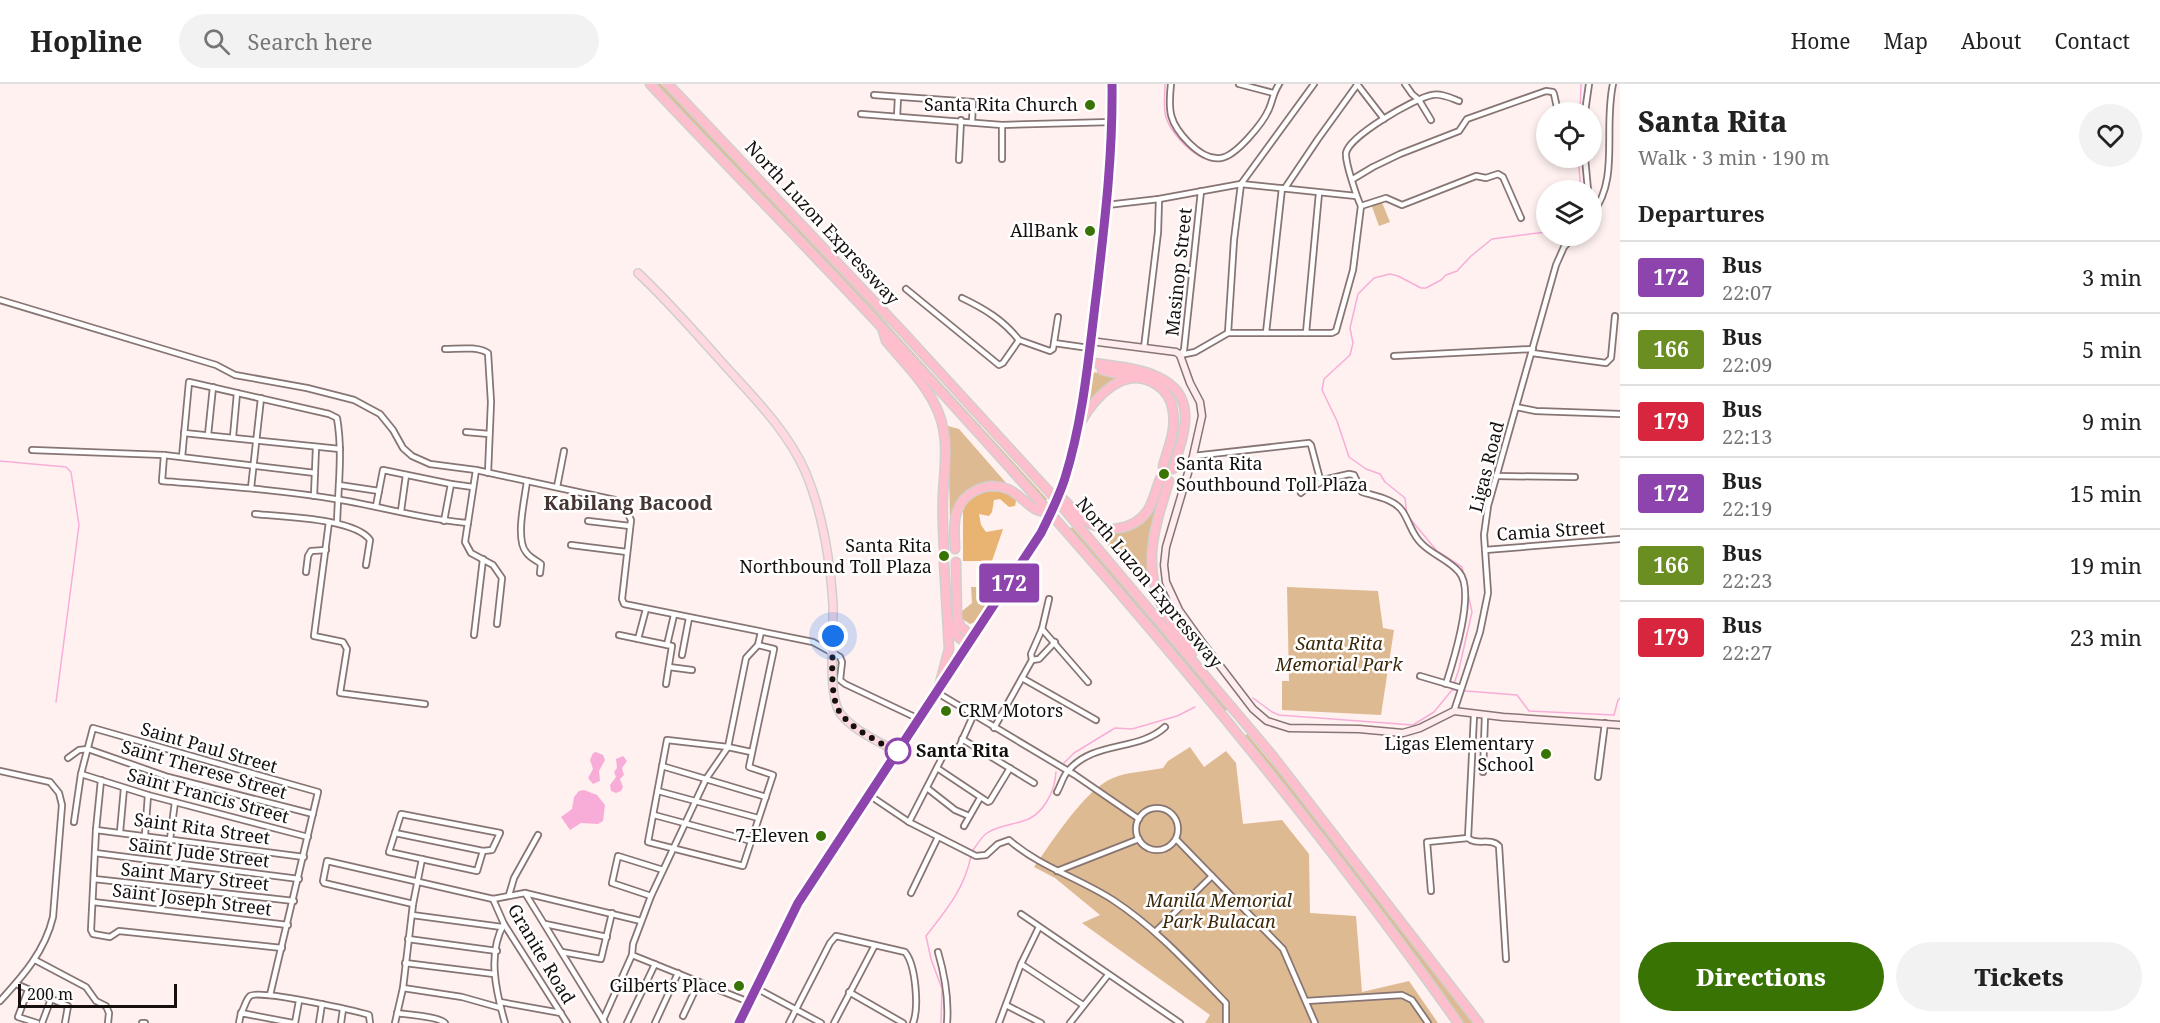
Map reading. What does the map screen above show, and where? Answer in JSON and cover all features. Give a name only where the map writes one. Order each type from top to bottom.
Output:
[{"type":"highway","name":"North Luzon Expressway","points":[[650,84],[882,328],[1049,513],[1142,621],[1311,826],[1458,1023]]},
{"type":"highway","name":"North Luzon Expressway","points":[[668,84],[903,332],[1054,496],[1316,809],[1479,1023]]},
{"type":"highway","points":[[739,1023],[798,903],[1041,533],[1064,480],[1077,429],[1107,205],[1112,84]]},
{"type":"highway","points":[[882,328],[886,341],[925,388],[944,426],[946,448],[943,495],[944,549]]},
{"type":"highway","points":[[1087,364],[1155,383],[1163,390],[1172,405],[1174,425],[1163,466]]},
{"type":"highway","points":[[1087,364],[1151,374],[1167,381],[1173,387],[1179,395],[1185,414],[1173,469]]},
{"type":"highway","points":[[1077,429],[1101,395],[1112,385],[1122,380],[1136,378]]},
{"type":"highway","points":[[1054,496],[1064,500],[1086,522],[1101,529],[1113,530],[1139,519],[1147,511],[1160,479]]},
{"type":"highway","points":[[1169,481],[1153,539],[1152,573],[1162,607],[1191,650],[1195,662]]},
{"type":"highway","points":[[955,549],[954,523],[958,510],[967,497],[982,488],[994,486],[1006,488],[1035,509],[1049,513]]},
{"type":"highway","points":[[956,562],[957,619],[970,641]]},
{"type":"highway","points":[[937,691],[948,656],[944,563]]},
{"type":"highway","points":[[948,619],[956,634],[970,641]]},
{"type":"main road","points":[[638,273],[661,295],[768,414],[804,468],[825,534],[832,603],[834,692],[839,710],[853,725],[900,754]]},
{"type":"main road","points":[[1090,344],[1144,348],[1176,352],[1180,355],[1200,402],[1202,416],[1193,456],[1166,547],[1164,565],[1166,582],[1179,610],[1253,709],[1267,721],[1289,729],[1359,729],[1402,733],[1420,728],[1454,711],[1485,716],[1620,725]]},
{"type":"street","points":[[1171,84],[1170,116],[1177,129],[1198,152],[1219,159],[1230,154],[1253,134],[1269,109],[1273,93],[1279,84]]},
{"type":"street","points":[[1239,84],[1273,93]]},
{"type":"street","points":[[1228,333],[1234,240],[1242,184],[1314,84]]},
{"type":"street","points":[[1405,84],[1419,100],[1431,120]]},
{"type":"street","points":[[1586,102],[1589,84]]},
{"type":"street","points":[[1613,84],[1615,171]]},
{"type":"street","points":[[1266,333],[1283,188],[1357,85],[1384,119]]},
{"type":"street","points":[[1353,179],[1391,158],[1459,131],[1467,119],[1546,91],[1553,92],[1556,102]]},
{"type":"street","points":[[1180,355],[1195,352],[1228,333],[1332,333],[1336,331],[1353,270],[1361,206],[1347,163],[1349,145],[1357,136],[1384,119],[1432,94],[1459,101]]},
{"type":"street","points":[[874,95],[973,102],[972,121]]},
{"type":"street","points":[[897,117],[898,97]]},
{"type":"street","points":[[861,114],[1002,124],[1112,122]]},
{"type":"street","points":[[959,160],[961,120]]},
{"type":"street","points":[[1002,124],[1002,159]]},
{"type":"street","points":[[1361,206],[1386,198],[1402,205],[1476,176],[1486,178],[1498,174],[1503,177],[1521,218]]},
{"type":"street","points":[[1107,205],[1159,199],[1242,184],[1356,196]]},
{"type":"street","name":"Masinop Street","points":[[1180,355],[1184,350],[1201,191]]},
{"type":"street","points":[[1602,205],[1612,191]]},
{"type":"street","points":[[1306,333],[1319,193]]},
{"type":"street","points":[[1144,348],[1158,232],[1159,199]]},
{"type":"street","name":"Ligas Road","points":[[1454,711],[1459,688],[1480,632],[1488,593],[1484,535],[1488,506],[1556,265],[1565,246]]},
{"type":"street","points":[[906,290],[999,365],[1003,363],[1019,340]]},
{"type":"street","points":[[962,298],[992,314],[1008,326],[1019,340],[1050,351],[1053,349],[1058,317]]},
{"type":"street","points":[[0,300],[216,365],[235,375],[307,388],[354,400],[380,414],[393,430],[403,448],[412,456],[439,466],[476,470],[615,500],[625,508],[631,520],[622,599],[624,604],[813,642],[840,657],[842,662],[840,680],[845,684],[919,719]]},
{"type":"street","points":[[1394,356],[1533,351],[1606,363],[1611,358],[1615,316]]},
{"type":"street","points":[[1054,343],[1090,344]]},
{"type":"street","points":[[445,349],[476,349],[488,352],[490,374],[488,473]]},
{"type":"street","points":[[182,457],[189,382],[329,414],[337,418],[340,449],[337,523]]},
{"type":"street","points":[[208,435],[213,387]]},
{"type":"street","points":[[232,437],[237,393]]},
{"type":"street","points":[[251,488],[261,398]]},
{"type":"street","points":[[1516,407],[1536,411],[1620,414]]},
{"type":"street","points":[[466,432],[489,434]]},
{"type":"street","points":[[184,433],[340,449]]},
{"type":"street","points":[[1193,456],[1308,443],[1311,445],[1319,478],[1323,480]]},
{"type":"street","points":[[314,496],[316,447]]},
{"type":"street","points":[[32,450],[164,455],[315,473]]},
{"type":"street","points":[[557,487],[564,452]]},
{"type":"street","points":[[164,455],[162,481],[314,496],[376,506],[444,521],[468,523]]},
{"type":"street","points":[[376,506],[383,470],[473,487]]},
{"type":"street","points":[[476,470],[465,542],[471,553],[493,565],[502,578],[497,624]]},
{"type":"street","points":[[401,511],[406,475]]},
{"type":"street","points":[[1301,493],[1307,488],[1319,485],[1323,480],[1354,475],[1362,492],[1390,501],[1400,508],[1422,545],[1459,572],[1464,586],[1464,606],[1460,635],[1448,685]]},
{"type":"street","points":[[1496,476],[1575,477]]},
{"type":"street","points":[[527,481],[523,506],[522,546],[531,558],[541,564],[540,573]]},
{"type":"street","points":[[444,521],[451,484]]},
{"type":"street","points":[[339,485],[379,492]]},
{"type":"street","points":[[255,514],[337,523],[367,536],[370,540],[366,565]]},
{"type":"street","points":[[588,521],[630,526]]},
{"type":"street","points":[[329,522],[314,636],[344,642],[347,649],[340,693],[424,704]]},
{"type":"street","name":"Camia Street","points":[[1485,549],[1620,539]]},
{"type":"street","points":[[572,545],[627,552]]},
{"type":"street","points":[[306,572],[311,551],[326,550]]},
{"type":"street","points":[[474,635],[483,559]]},
{"type":"street","points":[[994,728],[1032,660],[1049,599]]},
{"type":"street","points":[[639,639],[646,609]]},
{"type":"street","points":[[667,645],[674,615]]},
{"type":"street","points":[[682,655],[689,618]]},
{"type":"street","points":[[1042,629],[1088,682]]},
{"type":"street","points":[[602,1022],[632,955],[633,944],[651,896],[706,779],[728,747],[746,658],[758,645],[760,632]]},
{"type":"street","points":[[619,635],[672,646],[666,684]]},
{"type":"street","points":[[1032,660],[1039,659],[1055,642]]},
{"type":"street","points":[[751,752],[667,740],[648,842],[743,866],[773,775],[749,767],[774,649],[758,645]]},
{"type":"street","points":[[669,667],[692,670]]},
{"type":"street","points":[[1420,676],[1459,688]]},
{"type":"street","points":[[1022,678],[1096,720]]},
{"type":"street","points":[[937,691],[973,716],[1068,771],[1139,819]]},
{"type":"street","points":[[1468,838],[1474,715]]},
{"type":"street","points":[[909,822],[946,750],[957,748],[973,716]]},
{"type":"street","points":[[1483,772],[1485,716]]},
{"type":"street","points":[[1598,777],[1605,723]]},
{"type":"street","points":[[1057,792],[1068,771],[1087,757],[1110,747],[1146,740],[1165,727]]},
{"type":"street","name":"Saint Paul Street","points":[[88,749],[93,728],[318,792],[313,814]]},
{"type":"street","points":[[962,739],[1034,783]]},
{"type":"street","points":[[68,758],[79,750],[88,749],[81,774],[74,822]]},
{"type":"street","name":"Saint Therese Street","points":[[88,749],[168,777],[313,814]]},
{"type":"street","points":[[662,766],[766,797]]},
{"type":"street","points":[[937,768],[980,798],[990,801],[1010,768]]},
{"type":"street","points":[[0,771],[51,782],[59,793],[62,805],[53,917],[48,937],[35,960],[0,1001]]},
{"type":"street","name":"Saint Francis Street","points":[[81,774],[148,795],[308,837]]},
{"type":"street","points":[[101,780],[96,830],[91,930],[93,933],[110,937],[119,931],[282,948]]},
{"type":"street","points":[[120,832],[124,788]]},
{"type":"street","points":[[927,788],[955,810],[969,816]]},
{"type":"street","points":[[658,791],[758,819]]},
{"type":"street","points":[[145,835],[148,795]]},
{"type":"street","points":[[869,795],[909,822],[976,856],[986,855],[999,844],[1009,840],[1038,862],[1110,899],[1156,931],[1226,1003],[1226,1023]]},
{"type":"street","points":[[964,826],[980,798]]},
{"type":"street","points":[[170,839],[175,802]]},
{"type":"street","points":[[1163,809],[1169,812],[1177,824],[1176,839],[1166,848],[1154,850],[1143,844],[1136,833],[1139,819],[1149,810],[1163,809]]},
{"type":"street","points":[[270,996],[313,814]]},
{"type":"street","points":[[395,833],[483,851],[492,850],[500,833],[401,814],[395,833],[389,852],[477,871],[483,851]]},
{"type":"street","points":[[654,815],[751,841]]},
{"type":"street","name":"Saint Rita Street","points":[[96,830],[304,857]]},
{"type":"street","points":[[509,895],[514,878],[538,835]]},
{"type":"street","points":[[911,893],[938,837]]},
{"type":"street","points":[[1431,891],[1427,842],[1468,838],[1473,842],[1493,842],[1498,846],[1506,959]]},
{"type":"street","points":[[1057,871],[1139,839]]},
{"type":"street","points":[[1176,839],[1282,950],[1315,1023]]},
{"type":"street","name":"Saint Jude Street","points":[[95,853],[299,879]]},
{"type":"street","points":[[651,896],[612,883],[618,856],[663,870]]},
{"type":"street","points":[[395,1023],[422,859]]},
{"type":"street","points":[[413,904],[324,883],[328,861],[493,899],[525,893],[641,921]]},
{"type":"street","points":[[1156,931],[1212,876]]},
{"type":"street","name":"Saint Mary Street","points":[[94,879],[294,901]]},
{"type":"street","points":[[525,893],[602,1022]]},
{"type":"street","name":"Granite Road","points":[[493,899],[503,925],[567,1023]]},
{"type":"street","name":"Saint Joseph Street","points":[[93,902],[288,925]]},
{"type":"street","points":[[562,952],[599,960],[603,957],[612,913]]},
{"type":"street","points":[[1021,914],[1180,1023]]},
{"type":"street","points":[[412,915],[503,925],[496,951],[494,974],[505,1023]]},
{"type":"street","points":[[545,924],[607,937]]},
{"type":"street","points":[[999,1023],[1021,964],[1039,927]]},
{"type":"street","points":[[789,1023],[830,943],[836,936],[905,952],[909,957],[915,983],[913,1023]]},
{"type":"street","points":[[408,939],[496,951]]},
{"type":"street","points":[[834,1023],[875,945]]},
{"type":"street","points":[[938,952],[945,977],[947,1023]]},
{"type":"street","points":[[632,955],[749,1002]]},
{"type":"street","points":[[35,960],[86,987],[96,1001],[106,1006],[109,1013],[108,1022],[115,1023]]},
{"type":"street","points":[[405,963],[494,974]]},
{"type":"street","points":[[627,1023],[655,964]]},
{"type":"street","points":[[1021,964],[1083,1005]]},
{"type":"street","points":[[655,1023],[678,973]]},
{"type":"street","points":[[1070,1023],[1108,975]]},
{"type":"street","points":[[683,1016],[699,981]]},
{"type":"street","points":[[16,984],[68,1006],[65,1023]]},
{"type":"street","points":[[402,988],[561,1013]]},
{"type":"street","points":[[756,988],[821,1023]]},
{"type":"street","points":[[28,990],[18,1017],[40,1023],[51,999]]},
{"type":"street","points":[[849,992],[903,1023]]},
{"type":"street","points":[[239,1023],[249,996],[252,995],[299,1000],[369,1015],[370,1023]]},
{"type":"street","points":[[1306,1001],[1402,995],[1412,1000],[1428,1023]]},
{"type":"street","points":[[242,1013],[294,1023],[299,1000]]},
{"type":"street","points":[[319,1023],[322,1004]]},
{"type":"street","points":[[1006,1005],[1041,1023]]},
{"type":"street","points":[[341,1023],[343,1009]]},
{"type":"street","points":[[397,1013],[421,1020],[442,1020],[445,1023]]},
{"type":"green space","points":[[652,84],[661,84],[868,303],[1047,499],[1045,504]]},
{"type":"green space","points":[[1381,200],[1390,222],[1379,226],[1371,204]]},
{"type":"green space","points":[[1093,372],[1122,378],[1089,406]]},
{"type":"green space","points":[[948,426],[959,429],[1007,484],[986,485],[970,490],[958,501],[950,521]]},
{"type":"green space","points":[[1158,499],[1150,540],[1151,582],[1146,587],[1142,586],[1094,529],[1108,532],[1151,512]]},
{"type":"green space","points":[[1072,527],[1228,709],[1223,713],[1069,529]]},
{"type":"green space","points":[[971,587],[981,587],[986,609],[980,620],[970,624],[961,618],[961,612],[972,603]]},
{"type":"green space","name":"Santa Rita Memorial Park","points":[[1287,587],[1378,591],[1383,628],[1394,630],[1381,715],[1282,710],[1282,681],[1289,681]]},
{"type":"green space","points":[[1247,734],[1346,853],[1474,1023],[1463,1023],[1243,737]]},
{"type":"green space","name":"Manila Memorial Park Bulacan","points":[[1190,747],[1204,767],[1226,751],[1236,763],[1243,824],[1282,820],[1309,854],[1310,913],[1356,916],[1362,992],[1409,981],[1438,1023],[1205,1023],[1210,1015],[1082,923],[1100,915],[1055,878],[1034,867],[1080,804],[1102,784],[1124,774],[1163,768],[1168,761]]},
{"type":"shaded area","points":[[986,491],[1005,492],[1014,496],[1015,506],[1009,507],[1000,499],[994,500],[989,516],[979,514],[981,525],[986,532],[1003,529],[992,561],[963,561],[963,511],[968,500]]},
{"type":"shaded area","points":[[596,752],[603,755],[605,760],[599,771],[600,781],[593,784],[588,778],[593,769],[590,760]]},
{"type":"shaded area","points":[[623,756],[627,761],[622,768],[624,775],[620,779],[623,787],[616,793],[611,791],[610,785],[616,777],[614,772],[617,768],[616,759]]},
{"type":"shaded area","points":[[584,790],[597,795],[605,805],[603,821],[598,824],[581,823],[570,830],[561,817],[572,809],[574,797],[579,791]]},
{"type":"waterway","points":[[1165,84],[1166,117],[1183,144],[1202,158],[1212,161],[1221,161],[1230,156]]},
{"type":"waterway","points":[[1275,99],[1283,84]]},
{"type":"waterway","points":[[1580,102],[1581,84]]},
{"type":"waterway","points":[[1579,168],[1580,180]]},
{"type":"waterway","points":[[1465,579],[1462,567],[1437,551],[1407,515],[1405,498],[1385,482],[1380,474],[1366,469],[1349,457],[1337,421],[1322,390],[1324,379],[1350,355],[1353,343],[1350,328],[1358,294],[1374,278],[1390,274],[1421,288],[1426,288],[1457,271],[1492,239],[1536,233]]},
{"type":"waterway","points":[[0,461],[66,467],[71,472],[79,525],[56,702]]},
{"type":"waterway","points":[[1253,698],[1279,715],[1413,725],[1434,712],[1452,690],[1472,612],[1466,584]]},
{"type":"waterway","points":[[1453,690],[1517,695],[1529,711],[1614,715],[1620,698]]},
{"type":"waterway","points":[[1064,763],[1074,753],[1115,728],[1132,729],[1177,716],[1195,707]]},
{"type":"waterway","points":[[972,852],[987,833],[1023,821],[1036,814],[1047,802],[1056,772]]},
{"type":"waterway","points":[[941,1023],[942,989],[931,959],[926,936],[959,889],[971,856]]},
{"type":"bus line","name":"172","points":[[739,1023],[798,903],[1041,533],[1059,494],[1077,429],[1088,362],[1109,187],[1112,84]]},
{"type":"place","name":"Santa Rita Church","points":[[1090,105]]},
{"type":"place","name":"AllBank","points":[[1090,231]]},
{"type":"place","name":"Santa Rita Southbound Toll Plaza","points":[[1164,474]]},
{"type":"place","name":"Santa Rita Northbound Toll Plaza","points":[[944,556]]},
{"type":"place","name":"CRM Motors","points":[[946,711]]},
{"type":"place","name":"Santa Rita","points":[[898,751]]},
{"type":"place","name":"Ligas Elementary School","points":[[1546,754]]},
{"type":"place","name":"7-Eleven","points":[[821,836]]},
{"type":"place","name":"Gilberts Place","points":[[739,986]]},
{"type":"district","name":"Kabilang Bacood","points":[[628,503]]},
{"type":"route","points":[[833,636],[834,692],[839,710],[859,729],[900,754],[898,751]]}]
